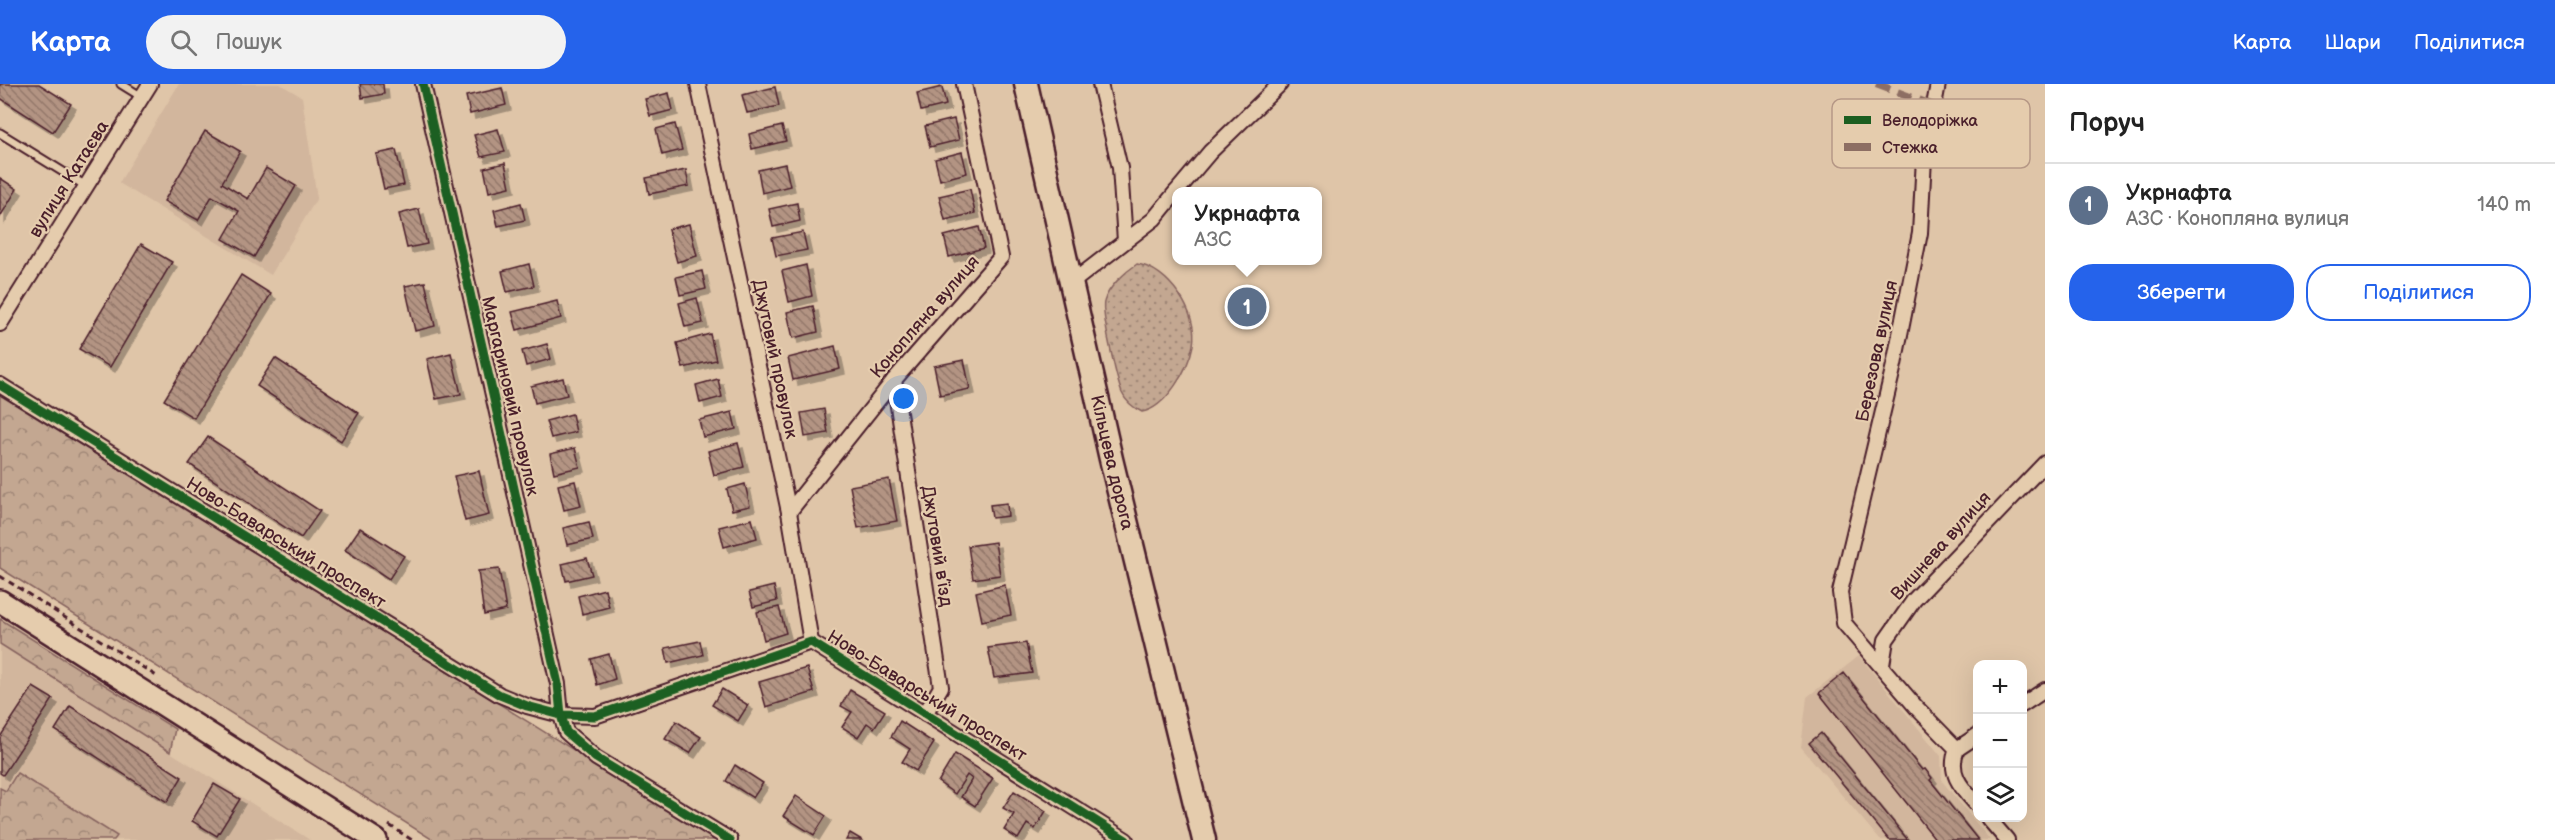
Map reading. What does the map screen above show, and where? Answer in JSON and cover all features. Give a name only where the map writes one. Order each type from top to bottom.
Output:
[{"type":"highway","name":"Кільцева дорога","points":[[1026,84],[1070,284],[1204,840]]},
{"type":"main road","points":[[0,601],[376,840]]},
{"type":"street","name":"вулиця Катаєва","points":[[0,324],[150,84]]},
{"type":"street","name":"Маргариновий провулок","points":[[423,84],[558,684],[561,715]]},
{"type":"street","name":"Джутовий провулок","points":[[698,84],[789,512],[811,642]]},
{"type":"street","name":"Конопляна вулиця","points":[[789,512],[894,380],[1001,257],[964,84]]},
{"type":"street","points":[[1100,84],[1120,168],[1125,241]]},
{"type":"street","points":[[1181,187],[1210,152],[1280,84]]},
{"type":"street","name":"Березова вулиця","points":[[1935,99],[1938,84]]},
{"type":"street","name":"Березова вулиця","points":[[1882,665],[1844,623],[1840,592],[1894,366],[1920,233],[1923,168]]},
{"type":"street","points":[[1070,284],[1154,219],[1172,198]]},
{"type":"street","name":"Джутовий в’їзд","points":[[894,380],[941,687],[925,714]]},
{"type":"street","name":"Ново-Баварський проспект","points":[[0,385],[500,695],[527,706],[561,715],[595,716],[811,642],[1126,840]]},
{"type":"street","name":"Вишнева вулиця","points":[[1882,665],[1886,640],[1914,600],[2045,463]]},
{"type":"street","points":[[1882,665],[1916,707],[1958,749]]},
{"type":"street","points":[[2027,702],[2045,690]]},
{"type":"street","points":[[561,715],[566,732],[596,758],[730,840]]},
{"type":"street","points":[[1973,738],[1958,749],[1954,761],[1954,774],[1960,786],[1973,801]]},
{"type":"street","points":[[1991,822],[2007,840]]},
{"type":"lane","points":[[121,84],[142,97]]},
{"type":"lane","points":[[0,133],[86,186]]},
{"type":"shaded area","points":[[179,84],[280,84],[302,97],[317,198],[271,275],[119,183]]},
{"type":"shaded area","points":[[0,644],[170,752],[310,840],[0,840]]},
{"type":"shaded area","points":[[1859,656],[1941,756],[1942,781],[1973,822],[1990,840],[1880,840],[1801,747],[1807,697]]},
{"type":"green space","points":[[1137,264],[1149,267],[1170,283],[1186,306],[1194,332],[1191,354],[1175,386],[1160,403],[1142,412],[1130,404],[1122,393],[1110,347],[1104,308],[1106,296],[1113,285]]},
{"type":"green space","points":[[0,395],[719,840],[433,840],[0,568]]},
{"type":"green space","points":[[0,619],[175,729],[170,752],[0,644]]},
{"type":"green space","points":[[17,773],[117,836],[114,840],[0,840],[0,788],[6,791]]},
{"type":"building","points":[[0,84],[39,84],[71,104],[53,132],[0,98]]},
{"type":"building","points":[[360,84],[383,84],[384,94],[362,98]]},
{"type":"building","points":[[775,87],[779,106],[747,113],[742,95]]},
{"type":"building","points":[[942,87],[946,105],[921,111],[917,93]]},
{"type":"building","points":[[502,88],[506,105],[470,114],[466,96]]},
{"type":"building","points":[[669,93],[673,110],[650,116],[645,99]]},
{"type":"building","points":[[954,119],[959,140],[930,147],[925,126]]},
{"type":"building","points":[[675,124],[682,150],[662,155],[656,129]]},
{"type":"building","points":[[782,126],[786,141],[752,149],[749,134]]},
{"type":"building","points":[[498,129],[505,152],[481,157],[474,135]]},
{"type":"building","points":[[205,131],[240,151],[222,183],[248,199],[266,168],[296,186],[254,257],[223,239],[239,211],[212,196],[198,220],[164,201]]},
{"type":"building","points":[[396,150],[404,185],[384,189],[376,154]]},
{"type":"building","points":[[962,152],[967,173],[940,180],[935,159]]},
{"type":"building","points":[[505,163],[510,187],[489,192],[484,168]]},
{"type":"building","points":[[785,164],[790,186],[762,193],[758,170]]},
{"type":"building","points":[[686,170],[689,186],[649,194],[646,178]]},
{"type":"building","points":[[0,178],[17,189],[0,217]]},
{"type":"building","points":[[970,189],[975,213],[945,220],[939,196]]},
{"type":"building","points":[[521,203],[525,220],[498,226],[494,210]]},
{"type":"building","points":[[797,203],[800,221],[773,227],[769,209]]},
{"type":"building","points":[[419,209],[427,244],[407,248],[399,214]]},
{"type":"building","points":[[689,224],[697,256],[677,262],[668,229]]},
{"type":"building","points":[[979,227],[984,248],[949,257],[944,236]]},
{"type":"building","points":[[803,232],[807,250],[776,256],[772,238]]},
{"type":"building","points":[[141,244],[172,262],[110,367],[79,349]]},
{"type":"building","points":[[529,264],[534,286],[507,292],[502,271]]},
{"type":"building","points":[[806,265],[812,296],[789,302],[782,271]]},
{"type":"building","points":[[702,271],[706,289],[680,295],[676,277]]},
{"type":"building","points":[[241,275],[271,294],[194,418],[164,400]]},
{"type":"building","points":[[425,282],[435,326],[415,331],[405,286]]},
{"type":"building","points":[[697,298],[703,323],[685,327],[679,303]]},
{"type":"building","points":[[557,301],[561,318],[517,330],[512,312]]},
{"type":"building","points":[[813,306],[818,332],[793,338],[787,312]]},
{"type":"building","points":[[710,334],[716,360],[683,368],[677,343]]},
{"type":"building","points":[[547,344],[551,359],[526,366],[522,351]]},
{"type":"building","points":[[835,346],[840,369],[793,380],[788,358]]},
{"type":"building","points":[[451,353],[461,394],[436,399],[427,359]]},
{"type":"building","points":[[275,358],[359,413],[341,441],[257,386]]},
{"type":"building","points":[[964,360],[970,389],[940,395],[934,366]]},
{"type":"building","points":[[563,378],[567,395],[535,403],[531,386]]},
{"type":"building","points":[[718,379],[722,397],[700,403],[696,385]]},
{"type":"building","points":[[824,409],[828,433],[805,437],[801,413]]},
{"type":"building","points":[[732,412],[736,429],[703,437],[699,420]]},
{"type":"building","points":[[572,414],[576,432],[551,438],[546,421]]},
{"type":"building","points":[[208,437],[320,511],[301,538],[189,464]]},
{"type":"building","points":[[738,443],[744,467],[714,475],[708,451]]},
{"type":"building","points":[[575,448],[580,467],[554,473],[550,454]]},
{"type":"building","points":[[479,471],[489,515],[465,521],[454,476]]},
{"type":"building","points":[[889,479],[897,521],[858,528],[850,486]]},
{"type":"building","points":[[575,481],[581,506],[564,510],[558,485]]},
{"type":"building","points":[[745,484],[750,506],[732,510],[727,489]]},
{"type":"building","points":[[1007,503],[1008,516],[992,518],[990,505]]},
{"type":"building","points":[[752,519],[757,538],[724,547],[719,527]]},
{"type":"building","points":[[589,522],[593,539],[567,545],[563,528]]},
{"type":"building","points":[[360,528],[404,556],[389,579],[345,550]]},
{"type":"building","points":[[995,542],[1000,575],[973,579],[968,546]]},
{"type":"building","points":[[587,558],[592,575],[566,581],[562,564]]},
{"type":"building","points":[[499,569],[506,610],[484,615],[478,571]]},
{"type":"building","points":[[1005,585],[1011,615],[982,621],[976,592]]},
{"type":"building","points":[[774,586],[777,601],[753,607],[749,592]]},
{"type":"building","points":[[605,589],[609,607],[582,614],[578,596]]},
{"type":"building","points":[[779,607],[786,633],[764,640],[757,612]]},
{"type":"building","points":[[700,641],[703,655],[668,663],[665,648]]},
{"type":"building","points":[[1026,643],[1032,673],[994,678],[988,648]]},
{"type":"building","points":[[609,654],[615,679],[597,685],[591,659]]},
{"type":"building","points":[[807,668],[814,692],[766,707],[759,682]]},
{"type":"building","points":[[1844,673],[1922,770],[1925,769],[1932,778],[1930,780],[1978,840],[1936,840],[1819,693]]},
{"type":"building","points":[[33,687],[53,699],[3,775],[0,773],[0,737]]},
{"type":"building","points":[[722,689],[748,705],[738,721],[712,705]]},
{"type":"building","points":[[850,690],[885,711],[874,728],[867,723],[858,737],[842,727],[852,712],[841,706]]},
{"type":"building","points":[[70,706],[182,777],[167,802],[55,730]]},
{"type":"building","points":[[676,721],[701,737],[690,753],[665,739]]},
{"type":"building","points":[[900,721],[934,743],[916,771],[902,762],[910,749],[891,737]]},
{"type":"building","points":[[1821,733],[1908,840],[1889,840],[1809,743]]},
{"type":"building","points":[[955,754],[993,778],[975,806],[961,797],[972,779],[967,775],[955,794],[938,782]]},
{"type":"building","points":[[735,765],[763,783],[753,798],[726,781]]},
{"type":"building","points":[[214,784],[240,799],[217,836],[192,821]]},
{"type":"building","points":[[1014,791],[1046,811],[1035,829],[1027,824],[1018,839],[1004,830],[1014,814],[1003,808]]},
{"type":"building","points":[[796,796],[826,816],[814,835],[783,816]]},
{"type":"building","points":[[850,833],[862,840],[846,840]]},
{"type":"marked path","points":[[1876,84],[1916,99]]},
{"type":"cycle path","points":[[423,84],[558,684],[561,715],[595,716],[811,642],[1126,840]]},
{"type":"cycle path","points":[[0,385],[500,695],[527,706],[561,715],[566,732],[596,758],[730,840]]},
{"type":"place","name":"Укрнафта","points":[[1247,307]]}]
